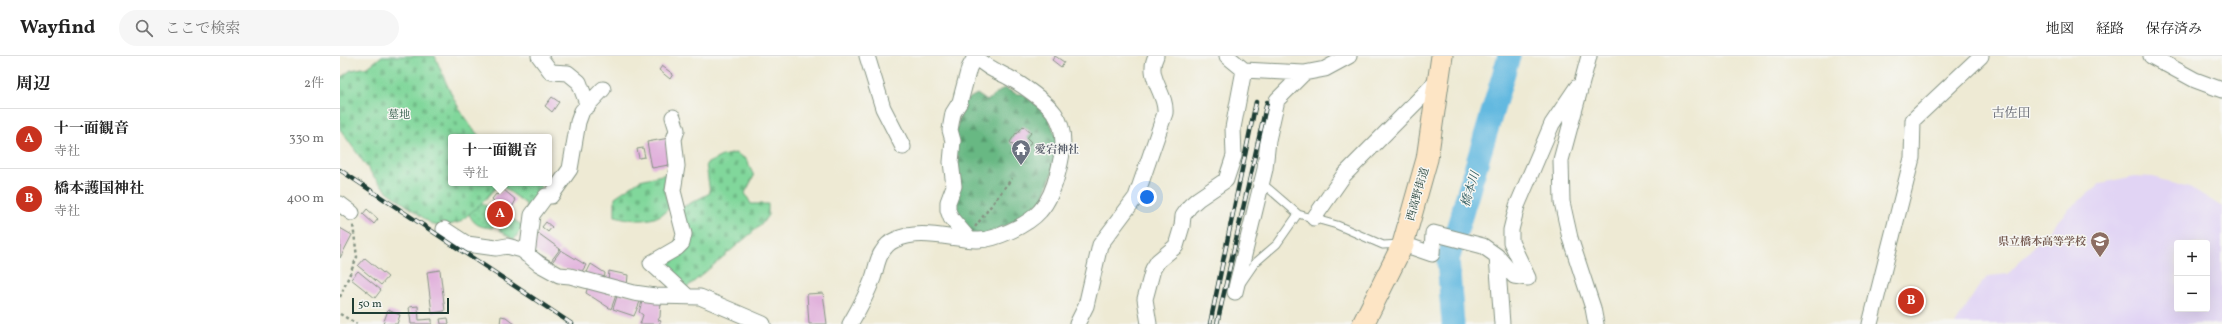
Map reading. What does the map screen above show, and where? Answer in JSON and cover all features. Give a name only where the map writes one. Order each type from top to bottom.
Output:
[{"type":"street","points":[[539,56],[551,72],[568,73],[579,82],[588,106]]},
{"type":"street","points":[[867,56],[883,108],[903,147]]},
{"type":"street","points":[[850,324],[870,285],[881,253],[894,240],[904,236],[931,235],[969,237],[976,240],[998,236],[1017,227],[1040,211],[1057,176],[1064,150],[1061,126],[1050,108],[1008,78],[990,69],[975,56],[960,102],[953,113],[950,130],[953,141],[951,162],[954,186],[948,202],[948,210],[951,218],[969,237]]},
{"type":"street","points":[[1077,324],[1086,306],[1100,245],[1136,198],[1165,113],[1166,105],[1153,71],[1156,56]]},
{"type":"street","points":[[1227,56],[1244,70],[1304,73],[1325,69],[1349,56]]},
{"type":"street","name":"西高野街道","points":[[1363,324],[1403,244],[1427,159],[1442,56]]},
{"type":"street","points":[[1589,56],[1560,160],[1562,202],[1570,238],[1593,308],[1596,324]]},
{"type":"street","points":[[1870,324],[1912,158],[1913,120],[1981,56]]},
{"type":"street","points":[[2151,56],[2196,80],[2222,90]]},
{"type":"street","points":[[1149,324],[1145,299],[1153,269],[1158,261],[1176,246],[1182,226],[1183,216],[1190,206],[1198,198],[1226,180],[1234,156],[1233,128],[1244,70]]},
{"type":"street","points":[[1235,292],[1262,182],[1268,140],[1277,100],[1304,73]]},
{"type":"street","points":[[1403,244],[1432,254],[1433,233],[1483,246],[1497,256],[1514,276],[1528,278],[1511,242],[1510,230],[1517,206],[1552,124],[1583,77]]},
{"type":"street","points":[[1314,218],[1344,176],[1439,79]]},
{"type":"street","points":[[527,255],[532,215],[546,196],[551,196],[570,169],[578,122],[582,111],[603,89]]},
{"type":"street","points":[[673,116],[677,130],[674,140],[677,166],[673,191],[684,234],[682,243],[677,248],[651,264],[687,296]]},
{"type":"street","points":[[340,204],[352,213]]},
{"type":"street","points":[[444,230],[467,244],[496,248],[507,246],[522,250],[527,255],[559,275],[570,276],[634,294],[700,297],[762,324]]},
{"type":"street","points":[[1497,256],[1502,324]]},
{"type":"lane","points":[[1262,182],[1298,214],[1338,225],[1383,245],[1403,244]]},
{"type":"lane","points":[[1235,292],[1255,263],[1277,244],[1298,214]]},
{"type":"path","points":[[969,237],[1012,178]]},
{"type":"path","points":[[340,297],[357,257],[352,213]]},
{"type":"path","points":[[340,314],[352,323],[357,324]]},
{"type":"shaded area","name":"県立橋本高等学校","points":[[2134,176],[2153,177],[2195,190],[2222,207],[2222,324],[1955,324],[1977,289],[1988,276],[2008,274],[2068,210],[2101,183]]},
{"type":"green space","name":"墓地","points":[[382,56],[435,56],[459,109],[477,134],[448,134],[448,186],[502,186],[495,188],[483,202],[460,222],[442,227],[433,225],[387,191],[374,177],[340,129],[340,78],[351,70],[368,67]]},
{"type":"green space","points":[[1004,88],[1017,94],[1023,94],[1046,112],[1061,148],[1039,210],[976,239],[956,221],[952,158],[961,103],[977,94],[987,101]]},
{"type":"green space","points":[[735,153],[746,159],[754,176],[745,193],[751,204],[768,204],[768,215],[761,225],[684,290],[657,265],[674,252],[683,207],[710,193],[706,164],[722,156]]},
{"type":"green space","points":[[666,174],[664,187],[669,208],[663,213],[657,217],[644,220],[615,216],[615,197],[640,180]]},
{"type":"green space","name":"墓地","points":[[502,186],[541,186],[544,192],[526,210],[526,204]]},
{"type":"green space","points":[[478,200],[490,209],[497,223],[492,228],[478,225],[473,221],[469,214]]},
{"type":"green space","points":[[508,216],[523,226],[514,240],[499,230]]},
{"type":"building","points":[[1055,56],[1064,62],[1061,67],[1052,60]]},
{"type":"building","points":[[662,66],[673,74],[670,79],[659,70]]},
{"type":"building","points":[[552,97],[559,102],[552,112],[545,106]]},
{"type":"building","points":[[1023,126],[1031,133],[1027,138],[1031,142],[1026,150],[1023,148],[1020,152],[1010,142]]},
{"type":"building","points":[[669,138],[674,164],[652,168],[647,142]]},
{"type":"building","points":[[643,148],[645,157],[639,158],[637,149]]},
{"type":"building","points":[[504,190],[516,200],[510,211],[498,207],[500,204],[498,202],[497,204],[492,202],[494,201],[492,199],[496,194],[497,195]]},
{"type":"building","points":[[367,209],[378,219],[374,224],[363,214]]},
{"type":"building","points":[[546,222],[552,227],[548,232],[542,227]]},
{"type":"building","points":[[340,228],[352,235],[340,258]]},
{"type":"building","points":[[538,233],[560,249],[551,261],[533,250]]},
{"type":"building","points":[[561,250],[586,265],[581,273],[550,265]]},
{"type":"building","points":[[365,258],[388,277],[381,285],[358,266]]},
{"type":"building","points":[[591,264],[605,273],[604,281],[586,274]]},
{"type":"building","points":[[440,270],[445,311],[432,313],[427,272]]},
{"type":"building","points":[[358,271],[381,290],[375,298],[351,279]]},
{"type":"building","points":[[609,271],[628,275],[627,286],[608,281]]},
{"type":"building","points":[[588,286],[616,295],[611,309],[586,293]]},
{"type":"building","points":[[618,293],[642,297],[634,316],[613,309]]},
{"type":"building","points":[[823,293],[827,324],[809,324],[807,294]]},
{"type":"building","points":[[643,298],[661,300],[660,317],[658,320],[661,321],[659,324],[640,324],[643,315],[639,312]]},
{"type":"building","points":[[418,306],[419,320],[432,319],[432,324],[411,324],[409,307]]},
{"type":"building","points":[[388,310],[400,315],[397,324],[383,324]]},
{"type":"building","points":[[501,316],[506,317],[515,324],[500,324]]},
{"type":"building","points":[[448,318],[449,324],[441,324],[440,319]]},
{"type":"waterway","name":"橋本川","points":[[1453,324],[1448,260],[1509,56]]},
{"type":"railway","points":[[1210,324],[1256,102]]},
{"type":"railway","points":[[1217,324],[1267,102]]},
{"type":"railway","points":[[340,170],[572,324]]},
{"type":"place","name":"愛宕神社","points":[[1021,166]]},
{"type":"place","name":"十一面観音","points":[[500,214]]},
{"type":"place","name":"県立橋本高等学校","points":[[2100,258]]},
{"type":"place","name":"橋本護国神社","points":[[1911,301]]},
{"type":"district","name":"古佐田","points":[[2011,112]]}]
